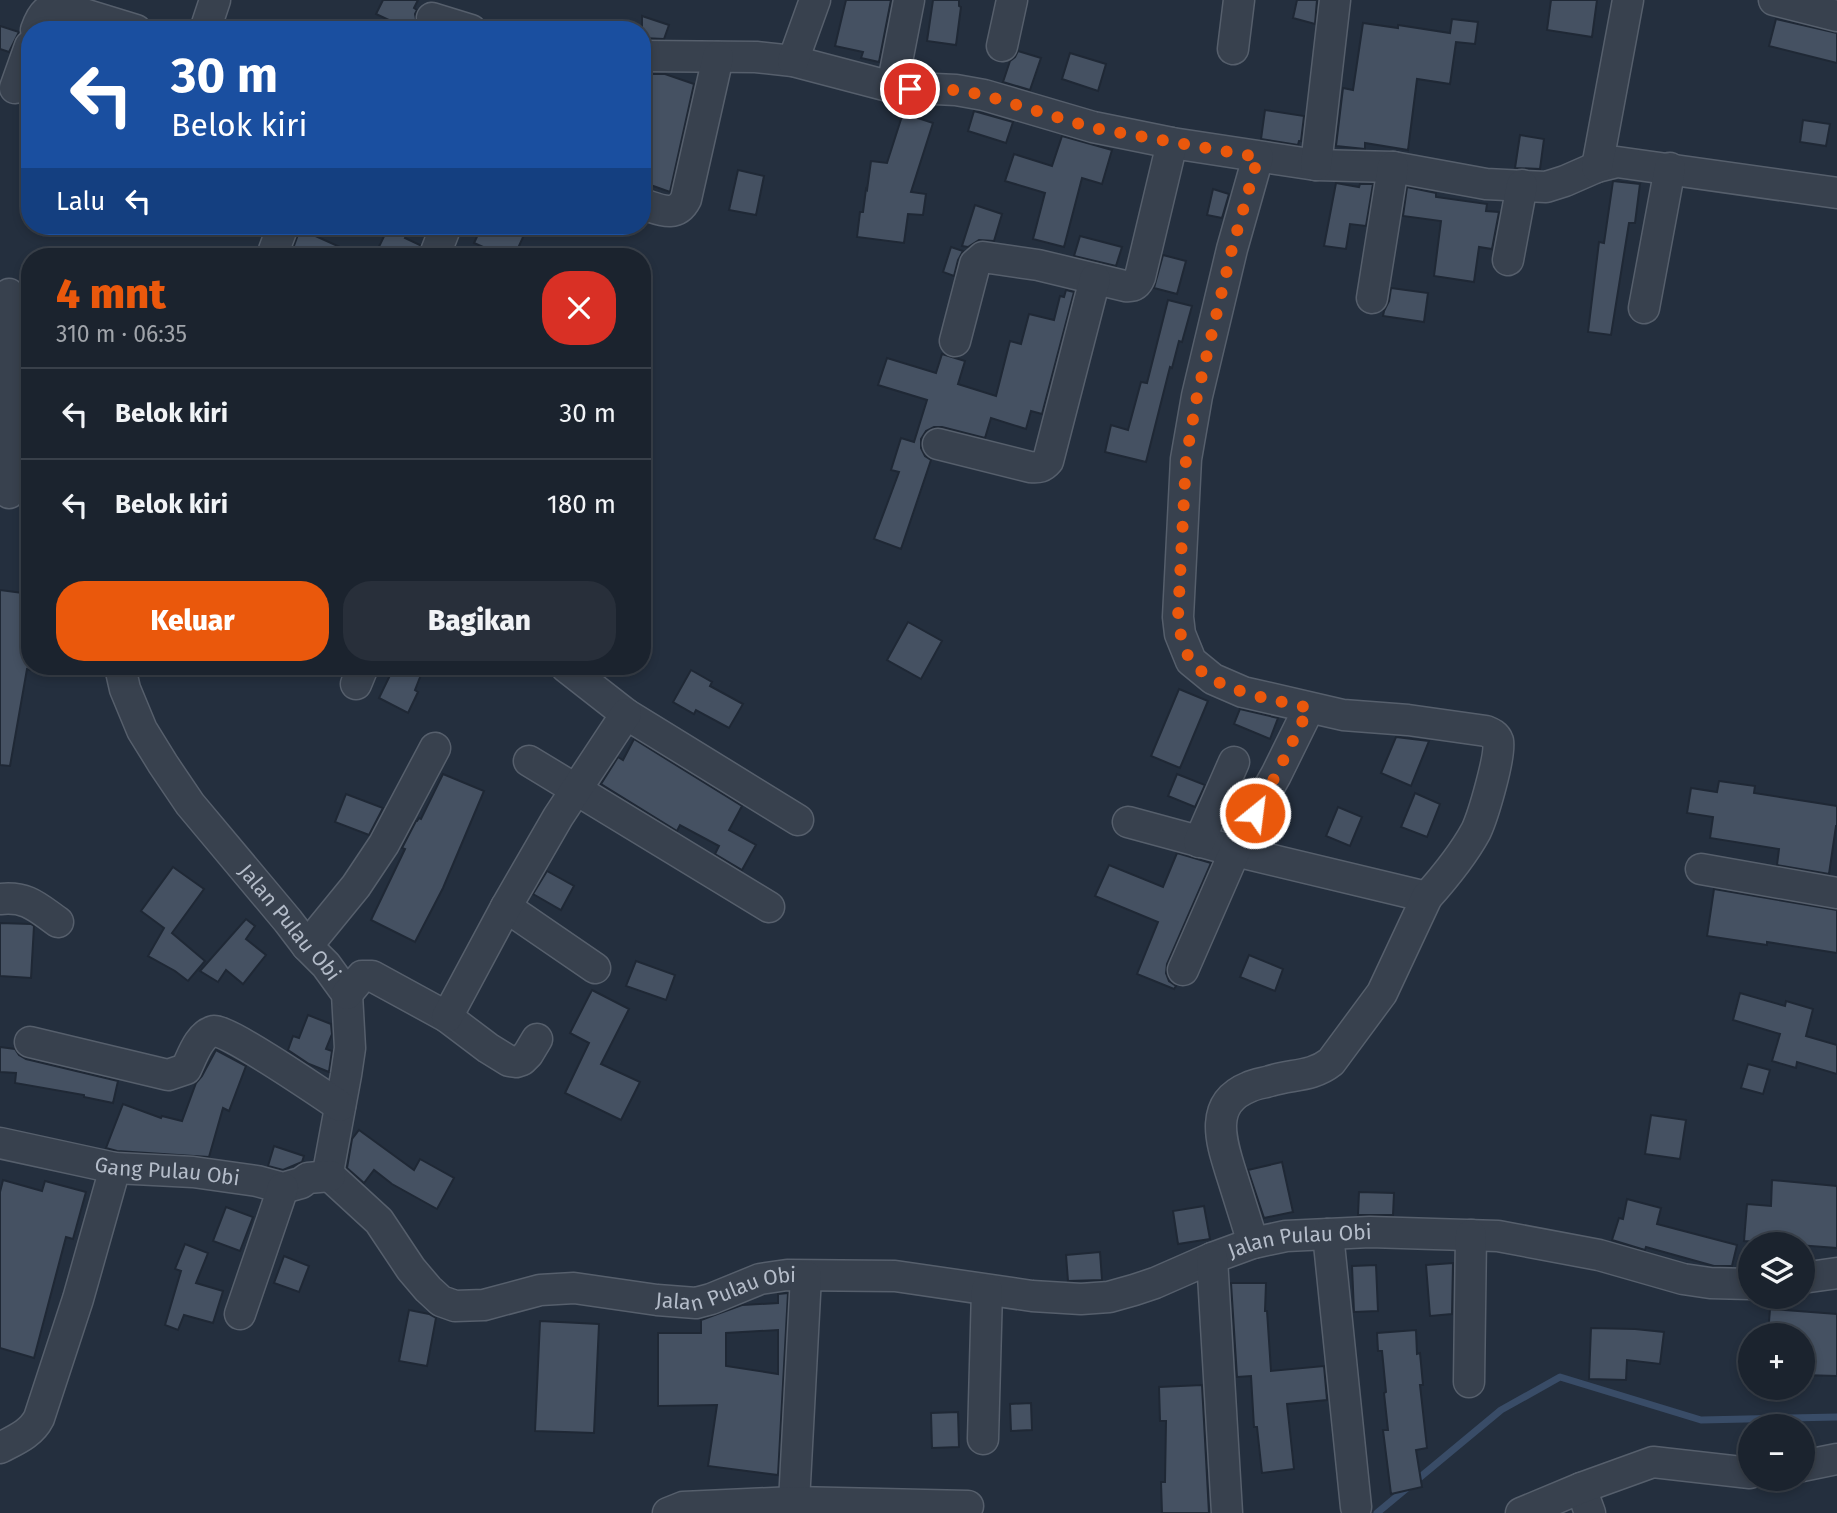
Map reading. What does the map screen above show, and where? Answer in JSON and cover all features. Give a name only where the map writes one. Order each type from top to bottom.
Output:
[{"type":"street","points":[[208,21],[215,0]]},
{"type":"street","points":[[793,61],[815,0]]},
{"type":"street","points":[[892,87],[909,0]]},
{"type":"street","points":[[1002,46],[1013,0]]},
{"type":"street","points":[[1233,49],[1239,0]]},
{"type":"street","points":[[1316,165],[1335,0]]},
{"type":"street","points":[[1597,167],[1629,0]]},
{"type":"street","points":[[1793,3],[1837,16]]},
{"type":"street","points":[[39,21],[46,11],[54,8],[64,8],[107,21]]},
{"type":"street","points":[[651,56],[756,57],[793,61],[892,87],[956,90],[984,95],[1093,128],[1316,165],[1392,167],[1486,184],[1546,187],[1617,162],[1837,192]]},
{"type":"street","points":[[651,207],[674,211],[682,207],[686,199],[718,57]]},
{"type":"street","points":[[15,88],[21,71]]},
{"type":"street","points":[[955,341],[975,264],[983,257],[1038,265],[1132,287],[1138,282],[1172,143]]},
{"type":"street","points":[[1254,1243],[1221,1143],[1220,1123],[1224,1111],[1232,1099],[1247,1088],[1278,1078],[1314,1073],[1331,1062],[1382,993],[1427,897],[1475,833],[1483,814],[1498,742],[1494,735],[1486,731],[1408,720],[1343,715],[1243,692],[1213,679],[1191,661],[1180,634],[1178,617],[1186,459],[1197,396],[1232,249],[1258,157]]},
{"type":"street","points":[[1372,298],[1392,167]]},
{"type":"street","points":[[1644,308],[1670,169]]},
{"type":"street","points":[[1508,260],[1522,186]]},
{"type":"street","points":[[938,444],[1030,467],[1044,466],[1048,461],[1096,279]]},
{"type":"street","points":[[9,294],[13,494]]},
{"type":"street","name":"Jalan Pulau Obi","points":[[122,675],[142,730],[190,804],[307,946],[326,965],[347,994],[350,1048],[329,1167],[330,1176],[379,1221],[411,1269],[441,1301],[455,1306],[484,1306],[540,1290],[574,1288],[696,1303],[760,1279],[787,1275],[895,1276],[1056,1299],[1109,1297],[1155,1283],[1254,1243],[1286,1236],[1370,1232],[1498,1236],[1577,1251],[1683,1279],[1738,1283]]},
{"type":"street","points":[[576,675],[625,714],[798,820]]},
{"type":"street","points":[[1183,970],[1242,835],[1309,708]]},
{"type":"street","points":[[447,1017],[558,817],[625,714]]},
{"type":"street","points":[[307,946],[356,886],[377,855],[435,748]]},
{"type":"street","points":[[529,761],[769,907]]},
{"type":"street","points":[[1199,842],[1234,762]]},
{"type":"street","points":[[1128,822],[1199,842],[1427,897]]},
{"type":"street","points":[[1701,869],[1837,893]]},
{"type":"street","points":[[0,899],[28,901],[58,922]]},
{"type":"street","points":[[506,907],[595,968]]},
{"type":"street","points":[[347,994],[362,976],[372,976],[447,1017],[509,1061],[522,1060],[537,1039]]},
{"type":"street","points":[[30,1042],[168,1075],[186,1069],[203,1038],[212,1031],[219,1031],[254,1050],[340,1106]]},
{"type":"street","name":"Gang Pulau Obi","points":[[0,1143],[115,1168],[193,1172],[257,1181],[283,1188]]},
{"type":"street","points":[[0,1448],[27,1433],[39,1418],[75,1309],[115,1168]]},
{"type":"street","points":[[240,1314],[283,1188],[308,1178],[330,1176]]},
{"type":"street","points":[[1328,1234],[1356,1507]]},
{"type":"street","points":[[1469,1382],[1471,1236]]},
{"type":"street","points":[[1212,1258],[1227,1513]]},
{"type":"street","points":[[1815,1276],[1837,1273]]},
{"type":"street","points":[[794,1502],[806,1276]]},
{"type":"street","points":[[983,1439],[987,1290]]},
{"type":"street","points":[[1815,1463],[1837,1459]]},
{"type":"street","points":[[1521,1513],[1586,1500],[1653,1462],[1738,1473]]},
{"type":"street","points":[[668,1513],[682,1507],[794,1502],[968,1506]]},
{"type":"building","points":[[383,0],[418,0],[414,8],[417,10],[416,21],[391,21],[376,14]]},
{"type":"building","points":[[846,0],[891,0],[879,62],[861,58],[863,52],[835,46]]},
{"type":"building","points":[[933,0],[959,0],[961,7],[956,45],[927,41]]},
{"type":"building","points":[[1297,0],[1317,0],[1315,24],[1293,18]]},
{"type":"building","points":[[1551,0],[1597,0],[1592,37],[1547,30]]},
{"type":"building","points":[[642,16],[669,25],[664,39],[651,38],[651,21],[642,21]]},
{"type":"building","points":[[1452,19],[1478,22],[1475,44],[1456,42],[1450,84],[1417,79],[1408,150],[1365,143],[1365,149],[1336,146],[1343,88],[1353,90],[1363,23],[1450,33]]},
{"type":"building","points":[[1776,19],[1837,33],[1837,63],[1769,46]]},
{"type":"building","points":[[0,26],[19,32],[9,52],[0,49]]},
{"type":"building","points":[[1018,51],[1041,58],[1030,90],[1003,82],[1010,61]]},
{"type":"building","points":[[1070,53],[1106,64],[1098,91],[1062,79]]},
{"type":"building","points":[[651,74],[665,74],[694,84],[670,192],[651,185]]},
{"type":"building","points":[[1265,110],[1304,116],[1301,141],[1298,145],[1261,139]]},
{"type":"building","points":[[974,111],[1013,122],[1006,143],[968,131]]},
{"type":"building","points":[[903,113],[933,123],[911,192],[926,194],[923,215],[908,214],[904,243],[857,237],[871,161],[887,163]]},
{"type":"building","points":[[1803,120],[1830,124],[1826,146],[1800,142]]},
{"type":"building","points":[[1520,135],[1544,139],[1540,169],[1515,168]]},
{"type":"building","points":[[1062,136],[1112,150],[1102,184],[1082,178],[1064,247],[1033,239],[1045,193],[1005,181],[1014,154],[1052,166]]},
{"type":"building","points":[[738,170],[764,176],[756,215],[729,210]]},
{"type":"building","points":[[1613,181],[1640,184],[1635,223],[1629,223],[1611,335],[1588,332],[1599,242],[1604,243]]},
{"type":"building","points":[[1336,183],[1359,187],[1360,184],[1373,184],[1366,226],[1350,224],[1346,249],[1324,246]]},
{"type":"building","points":[[1407,187],[1436,193],[1436,197],[1487,204],[1486,211],[1499,212],[1492,249],[1479,247],[1474,282],[1434,276],[1441,221],[1403,216]]},
{"type":"building","points":[[1213,189],[1229,194],[1222,218],[1207,215]]},
{"type":"building","points":[[975,205],[1002,214],[994,241],[979,240],[968,247],[962,246]]},
{"type":"building","points":[[298,235],[313,235],[342,248],[293,248]]},
{"type":"building","points":[[385,235],[406,235],[405,238],[420,245],[419,248],[378,248]]},
{"type":"building","points":[[478,235],[524,235],[518,248],[485,248],[474,243]]},
{"type":"building","points":[[1080,236],[1122,247],[1116,266],[1074,256]]},
{"type":"building","points":[[951,247],[963,251],[954,276],[943,272]]},
{"type":"building","points":[[1163,255],[1186,261],[1177,294],[1154,288]]},
{"type":"building","points":[[1391,288],[1428,293],[1424,322],[1383,316]]},
{"type":"building","points":[[1066,290],[1074,292],[1042,414],[1031,411],[1026,429],[991,418],[985,438],[942,427],[926,431],[921,439],[921,448],[931,460],[901,549],[874,539],[899,472],[891,470],[901,438],[914,442],[927,400],[878,385],[887,358],[936,373],[942,354],[965,361],[958,384],[996,396],[1010,341],[1021,344],[1029,314],[1054,320],[1060,296],[1064,297]]},
{"type":"building","points":[[1168,300],[1192,306],[1182,342],[1179,341],[1172,368],[1170,367],[1146,462],[1105,452],[1111,425],[1128,430],[1141,382],[1147,383]]},
{"type":"building","points":[[0,590],[21,593],[21,675],[26,675],[10,766],[0,765]]},
{"type":"building","points":[[908,622],[942,641],[921,679],[887,660]]},
{"type":"building","points":[[691,670],[712,682],[710,686],[743,704],[729,728],[696,710],[694,714],[673,702]]},
{"type":"building","points":[[390,675],[421,675],[415,690],[418,692],[408,713],[379,698]]},
{"type":"building","points":[[1179,689],[1208,701],[1180,768],[1151,756]]},
{"type":"building","points":[[1240,709],[1278,718],[1270,739],[1234,724]]},
{"type":"building","points":[[1396,737],[1429,741],[1411,786],[1381,773]]},
{"type":"building","points":[[634,739],[742,806],[729,830],[756,845],[742,870],[715,854],[719,846],[680,825],[677,831],[601,784],[618,757],[623,760]]},
{"type":"building","points":[[443,774],[484,791],[443,888],[415,942],[371,920],[405,849],[402,848],[416,821],[421,819]]},
{"type":"building","points":[[1177,774],[1205,785],[1195,807],[1168,796]]},
{"type":"building","points":[[1719,781],[1755,786],[1754,793],[1837,806],[1837,826],[1829,874],[1777,865],[1779,849],[1710,838],[1713,817],[1687,813],[1691,788],[1717,792]]},
{"type":"building","points":[[1415,793],[1440,804],[1427,837],[1401,827]]},
{"type":"building","points":[[346,794],[383,808],[369,835],[335,822]]},
{"type":"building","points":[[1338,807],[1362,817],[1350,846],[1326,836]]},
{"type":"building","points":[[1177,853],[1211,863],[1167,964],[1166,973],[1169,981],[1176,986],[1174,989],[1137,974],[1158,922],[1095,896],[1109,865],[1163,887]]},
{"type":"building","points":[[173,867],[204,889],[172,933],[205,961],[188,981],[148,956],[164,928],[141,911]]},
{"type":"building","points":[[547,871],[574,886],[561,910],[533,894]]},
{"type":"building","points":[[1714,889],[1837,910],[1837,953],[1707,936]]},
{"type":"building","points":[[246,919],[255,926],[246,939],[266,955],[243,984],[226,970],[218,982],[200,971]]},
{"type":"building","points":[[0,923],[34,926],[31,978],[0,976]]},
{"type":"building","points":[[1249,955],[1283,969],[1275,991],[1240,977]]},
{"type":"building","points":[[636,961],[675,975],[666,1000],[626,986]]},
{"type":"building","points":[[592,990],[629,1009],[601,1064],[640,1082],[621,1120],[565,1093],[589,1043],[570,1033]]},
{"type":"building","points":[[1740,993],[1785,1006],[1786,1001],[1813,1009],[1806,1036],[1837,1045],[1837,1074],[1797,1062],[1796,1068],[1772,1061],[1780,1034],[1733,1020]]},
{"type":"building","points":[[308,1015],[331,1024],[332,1034],[326,1049],[332,1051],[329,1072],[309,1064],[288,1050],[293,1036],[299,1038]]},
{"type":"building","points":[[0,1047],[15,1049],[26,1059],[118,1081],[113,1103],[15,1083],[16,1073],[0,1072]]},
{"type":"building","points":[[216,1050],[246,1066],[229,1111],[223,1108],[209,1157],[106,1148],[123,1104],[161,1118],[162,1116],[182,1121],[196,1083]]},
{"type":"building","points":[[1748,1064],[1770,1070],[1763,1094],[1741,1088]]},
{"type":"building","points":[[1651,1115],[1686,1120],[1680,1159],[1645,1154]]},
{"type":"building","points":[[359,1130],[414,1170],[420,1159],[454,1178],[437,1209],[392,1184],[374,1170],[364,1183],[347,1168],[352,1139]]},
{"type":"building","points":[[274,1146],[304,1156],[302,1162],[283,1170],[268,1166]]},
{"type":"building","points":[[1282,1162],[1293,1212],[1264,1218],[1248,1170]]},
{"type":"building","points":[[3,1180],[42,1191],[45,1181],[86,1192],[73,1239],[66,1237],[34,1358],[0,1348],[0,1192]]},
{"type":"building","points":[[1772,1180],[1837,1186],[1837,1248],[1815,1246],[1815,1232],[1745,1232],[1747,1204],[1771,1206]]},
{"type":"building","points":[[1359,1192],[1394,1193],[1393,1215],[1358,1215]]},
{"type":"building","points":[[1627,1199],[1661,1208],[1657,1224],[1737,1245],[1732,1266],[1714,1266],[1612,1240],[1619,1218],[1623,1219]]},
{"type":"building","points":[[1204,1206],[1210,1239],[1178,1244],[1173,1211]]},
{"type":"building","points":[[226,1207],[253,1217],[240,1251],[213,1241]]},
{"type":"building","points":[[185,1244],[208,1253],[196,1283],[223,1291],[213,1323],[184,1315],[178,1330],[165,1325],[181,1271],[175,1269]]},
{"type":"building","points":[[1100,1252],[1102,1280],[1068,1281],[1066,1255]]},
{"type":"building","points":[[284,1256],[309,1266],[299,1292],[274,1283]]},
{"type":"building","points":[[1453,1263],[1452,1314],[1430,1316],[1426,1265]]},
{"type":"building","points":[[1376,1265],[1378,1311],[1354,1312],[1352,1266]]},
{"type":"building","points":[[1231,1283],[1266,1283],[1265,1311],[1271,1371],[1324,1366],[1327,1400],[1287,1404],[1294,1469],[1262,1473],[1257,1427],[1254,1427],[1251,1376],[1237,1377]]},
{"type":"building","points":[[788,1293],[778,1475],[708,1466],[717,1405],[658,1406],[658,1333],[701,1333],[701,1320],[742,1305],[778,1303],[778,1294]],"holes":[[[778,1330],[778,1374],[726,1366],[726,1333]]]},
{"type":"building","points":[[1770,1309],[1837,1314],[1837,1376],[1815,1375],[1815,1323],[1769,1323]]},
{"type":"building","points":[[409,1310],[436,1318],[427,1366],[399,1361]]},
{"type":"building","points":[[540,1321],[599,1324],[594,1433],[535,1431]]},
{"type":"building","points":[[1591,1328],[1664,1332],[1660,1364],[1627,1360],[1626,1380],[1589,1379]]},
{"type":"building","points":[[1416,1330],[1427,1448],[1416,1450],[1422,1487],[1391,1494],[1383,1430],[1388,1430],[1386,1392],[1382,1351],[1378,1351],[1377,1333]]},
{"type":"building","points":[[1202,1385],[1209,1513],[1162,1513],[1161,1482],[1165,1482],[1166,1421],[1160,1421],[1159,1387]]},
{"type":"building","points":[[1031,1403],[1032,1430],[1011,1431],[1010,1404]]},
{"type":"building","points":[[958,1412],[959,1447],[932,1448],[931,1413]]},
{"type":"waterway","points":[[1377,1513],[1501,1410],[1560,1377],[1701,1420],[1837,1417]]},
{"type":"route","points":[[910,89],[956,90],[984,95],[1093,128],[1258,157],[1232,249],[1197,396],[1186,459],[1178,617],[1180,634],[1191,661],[1213,679],[1243,692],[1309,708],[1255,813]]}]
